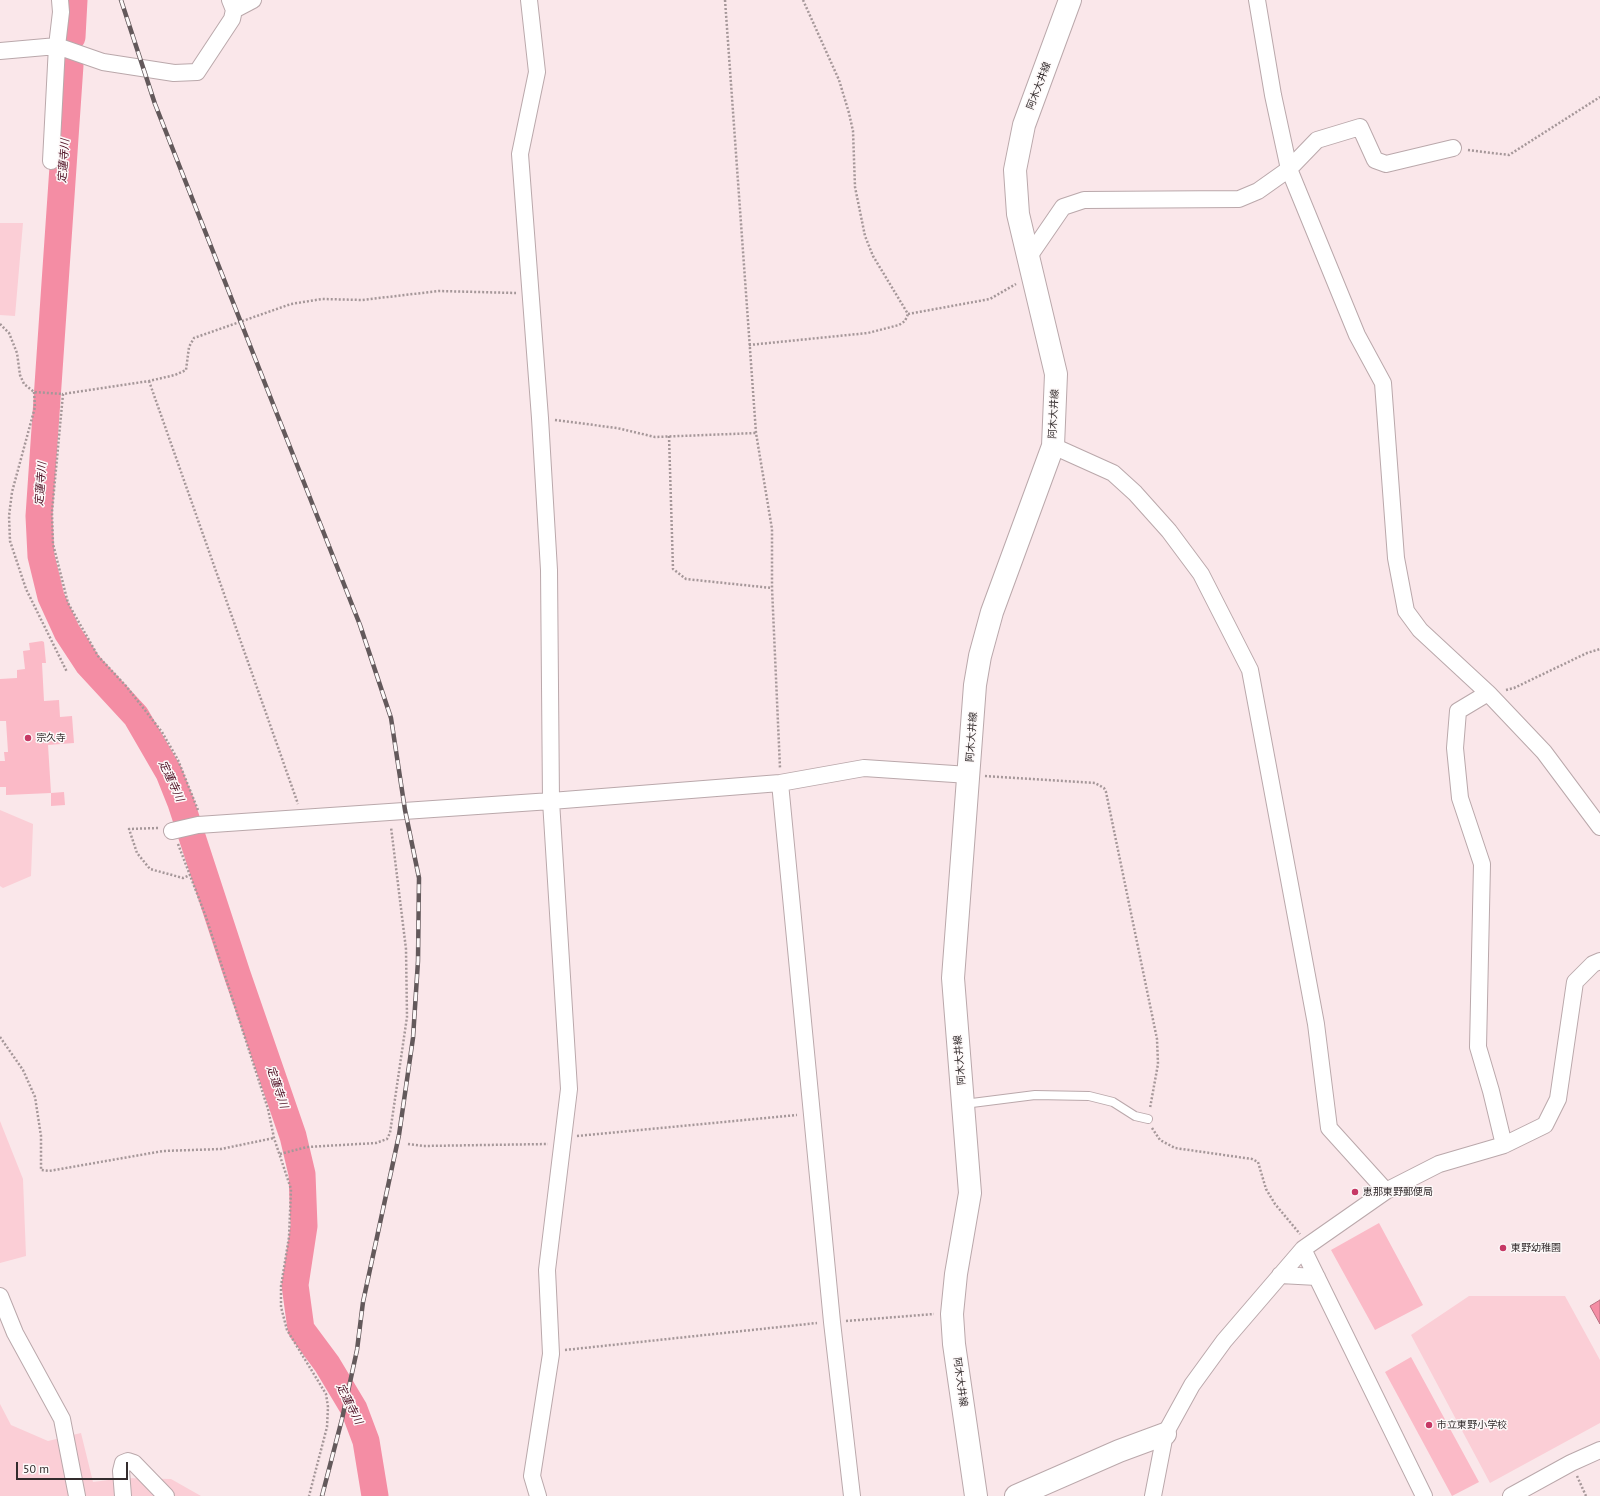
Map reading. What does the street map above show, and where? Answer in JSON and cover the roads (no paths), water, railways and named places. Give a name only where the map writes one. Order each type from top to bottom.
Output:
[{"type":"main road","name":"阿木大井線","points":[[976,1496],[954,1344],[952,1314],[956,1274],[970,1193],[953,978],[975,685],[986,630],[1053,446],[1056,374],[1018,214],[1015,170],[1024,125],[1070,0]]},
{"type":"main road","points":[[1016,1496],[1119,1451],[1165,1434]]},
{"type":"street","points":[[51,161],[57,46],[61,12],[60,0]]},
{"type":"street","points":[[0,51],[57,46],[103,62],[174,73],[197,72],[232,19],[232,5],[252,0]]},
{"type":"street","points":[[529,0],[537,72],[520,154],[540,420],[549,570],[551,801],[569,1089],[547,1270],[551,1351],[532,1470],[532,1476],[538,1496]]},
{"type":"street","points":[[1257,0],[1267,65],[1289,169],[1356,335],[1383,383],[1396,558],[1406,611],[1420,630],[1488,693],[1544,752],[1600,827]]},
{"type":"street","points":[[1030,266],[1063,207],[1084,200],[1239,199],[1258,191],[1289,169],[1317,140],[1360,127],[1375,160],[1386,164],[1453,148]]},
{"type":"street","points":[[1053,446],[1113,474],[1135,494],[1169,531],[1201,574],[1250,670],[1316,1024],[1329,1128],[1386,1191]]},
{"type":"street","points":[[1488,693],[1458,710],[1455,748],[1460,798],[1482,864],[1478,1047],[1491,1091],[1504,1145]]},
{"type":"street","points":[[172,831],[201,825],[551,801],[780,783],[864,768],[969,775]]},
{"type":"street","points":[[780,783],[832,1322],[852,1496]]},
{"type":"street","points":[[1153,1496],[1165,1434],[1192,1385],[1224,1341],[1306,1247],[1386,1191],[1439,1164],[1504,1145],[1545,1125],[1558,1099],[1575,982],[1593,964],[1600,961]]},
{"type":"street","points":[[1306,1247],[1316,1277],[1424,1496]]},
{"type":"street","points":[[1280,1276],[1316,1277]]},
{"type":"street","points":[[0,1296],[15,1333],[62,1419],[76,1496]]},
{"type":"street","points":[[1511,1496],[1572,1463],[1600,1450]]},
{"type":"street","points":[[123,1496],[121,1471],[122,1463],[128,1461],[134,1463],[166,1496]]},
{"type":"lane","points":[[964,1104],[1035,1095],[1089,1096],[1113,1102],[1135,1116],[1148,1119]]},
{"type":"waterway","name":"定蓮寺川","points":[[72,37],[74,0]]},
{"type":"waterway","name":"定蓮寺川","points":[[70,65],[39,516],[41,556],[51,597],[67,632],[88,664],[136,716],[169,773],[181,803],[237,974],[293,1136],[302,1174],[304,1226],[295,1285],[301,1329],[327,1364],[354,1409],[366,1441],[375,1496]]},
{"type":"railway","points":[[121,0],[155,104],[360,625],[391,718],[405,810],[419,878],[418,961],[413,1038],[399,1135],[363,1302],[357,1350],[342,1419],[322,1496]]},
{"type":"place","name":"宗久寺","points":[[28,738]]},
{"type":"place","name":"恵那東野郵便局","points":[[1355,1192]]},
{"type":"place","name":"東野幼稚園","points":[[1503,1248]]},
{"type":"place","name":"市立東野小学校","points":[[1429,1425]]}]
